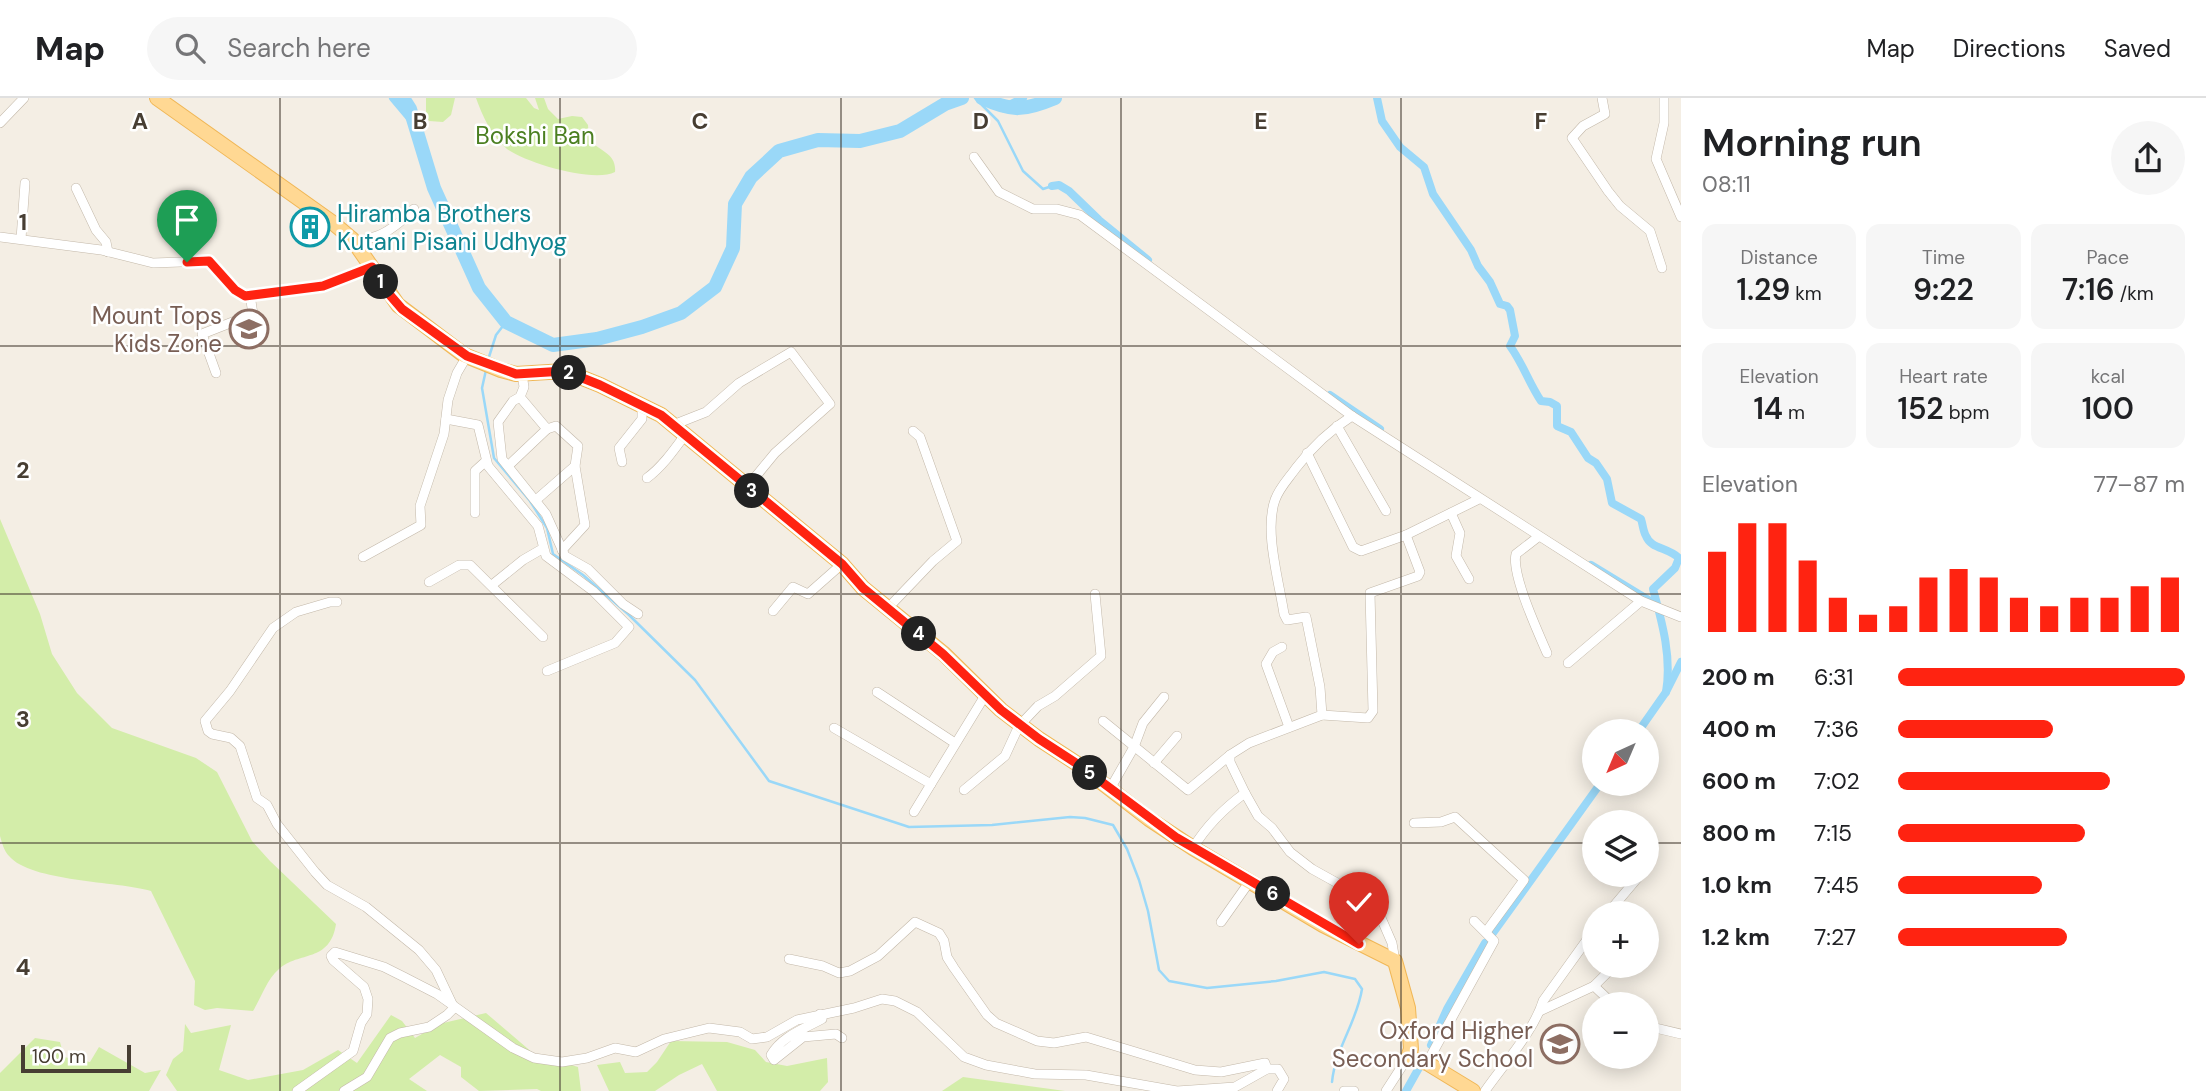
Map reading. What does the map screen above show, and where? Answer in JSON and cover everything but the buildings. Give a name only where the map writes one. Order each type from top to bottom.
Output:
[{"type":"main road","points":[[157,98],[324,216],[357,245],[402,309],[467,356],[501,370],[522,374],[565,371],[661,415],[842,564],[863,588],[943,654],[1021,725],[1192,848],[1323,925],[1395,961],[1408,1008],[1412,1049],[1408,1057],[1427,1063],[1473,1091]]},
{"type":"street","points":[[0,123],[24,98]]},
{"type":"street","points":[[1602,98],[1605,114],[1583,126],[1572,138],[1620,206],[1650,231],[1662,268]]},
{"type":"street","points":[[1664,98],[1664,122],[1656,159],[1681,217]]},
{"type":"street","points":[[974,157],[999,192],[1033,209],[1057,209],[1080,215],[1352,416],[1641,601],[1681,617]]},
{"type":"street","points":[[21,239],[25,183]]},
{"type":"street","points":[[76,188],[96,230],[106,242],[108,252]]},
{"type":"street","points":[[357,245],[367,237],[378,236],[399,223],[414,209]]},
{"type":"street","points":[[0,237],[108,252],[153,263],[209,261],[235,290],[245,296],[323,286],[372,267]]},
{"type":"street","points":[[216,373],[202,334],[253,314],[250,295]]},
{"type":"street","points":[[673,425],[706,412],[738,383],[791,352],[830,404],[775,453],[747,487]]},
{"type":"street","points":[[363,557],[421,525],[420,506],[444,433],[448,400],[457,373],[467,356]]},
{"type":"street","points":[[522,374],[524,387],[520,397],[508,407],[498,422],[500,453],[546,514],[565,555],[588,569],[623,604],[638,614]]},
{"type":"street","points":[[520,397],[547,429]]},
{"type":"street","points":[[622,462],[619,448],[642,419],[642,408]]},
{"type":"street","points":[[1322,715],[1318,677],[1306,617],[1287,620],[1284,614],[1274,555],[1272,520],[1278,492],[1307,453],[1352,416]]},
{"type":"street","points":[[446,419],[478,425],[486,461],[537,526],[542,549],[551,562],[593,591],[629,627],[615,643],[547,671]]},
{"type":"street","points":[[508,466],[547,429],[556,426],[578,446],[575,466],[585,525],[562,550]]},
{"type":"street","points":[[1337,426],[1386,511]]},
{"type":"street","points":[[887,609],[933,561],[957,541],[916,434]]},
{"type":"street","points":[[648,478],[659,469],[664,459],[685,435]]},
{"type":"street","points":[[1307,453],[1353,547],[1360,551],[1406,536],[1479,499]]},
{"type":"street","points":[[475,513],[475,471],[486,461]]},
{"type":"street","points":[[536,500],[575,466]]},
{"type":"street","points":[[1451,513],[1460,533],[1456,556],[1469,579]]},
{"type":"street","points":[[1103,722],[1188,790],[1249,743],[1289,727],[1322,715],[1368,718],[1373,711],[1370,593],[1419,575],[1406,536]]},
{"type":"street","points":[[1538,537],[1514,558],[1522,590],[1547,653]]},
{"type":"street","points":[[492,585],[523,560],[542,549]]},
{"type":"street","points":[[429,582],[459,565],[468,564],[543,636]]},
{"type":"street","points":[[773,611],[793,587],[808,594],[842,564]]},
{"type":"street","points":[[964,790],[1005,756],[1017,730],[1038,706],[1055,696],[1101,656],[1094,594]]},
{"type":"street","points":[[1568,663],[1641,601]]},
{"type":"street","points":[[337,602],[296,612],[273,628],[230,691],[205,718],[207,729],[212,734],[231,738],[240,746],[257,798],[267,805],[277,824],[315,872],[327,885],[366,907],[419,950],[436,970],[454,1008]]},
{"type":"street","points":[[1282,647],[1273,652],[1266,664],[1289,727]]},
{"type":"street","points":[[877,692],[955,743]]},
{"type":"street","points":[[914,812],[986,694]]},
{"type":"street","points":[[1110,789],[1134,747],[1143,723],[1164,697]]},
{"type":"street","points":[[834,728],[931,784]]},
{"type":"street","points":[[1154,763],[1177,736]]},
{"type":"street","points":[[1230,755],[1230,762],[1258,816],[1272,828],[1290,852],[1312,869],[1375,904],[1392,943],[1395,961]]},
{"type":"street","points":[[1192,848],[1205,829],[1227,806],[1245,793]]},
{"type":"street","points":[[1415,823],[1441,822],[1455,817],[1524,880],[1486,932]]},
{"type":"street","points":[[1221,922],[1250,881]]},
{"type":"street","points":[[1618,901],[1630,887]]},
{"type":"street","points":[[1427,1063],[1494,940],[1474,921]]},
{"type":"street","points":[[789,959],[823,966],[839,973],[850,971],[878,956],[915,922],[939,933],[944,941],[947,957],[996,1023],[1037,1041],[1054,1043],[1086,1037],[1195,1070],[1222,1072],[1265,1063],[1267,1069]]},
{"type":"street","points":[[1485,1091],[1582,947]]},
{"type":"street","points":[[297,1091],[353,1051],[361,1023],[367,1014],[368,999],[364,986],[333,960],[332,953],[345,954],[384,967],[437,994],[513,1048],[534,1058],[562,1062],[587,1058],[615,1048],[636,1052],[664,1039],[709,1028],[740,1032],[752,1039],[767,1037],[797,1020],[854,1008],[872,1001],[895,1001],[917,1012],[964,1058],[986,1065],[1035,1074],[1086,1075],[1177,1091],[1235,1087],[1267,1069],[1278,1069],[1284,1079],[1278,1091]]},
{"type":"street","points":[[1540,1011],[1594,986],[1602,978]]},
{"type":"street","points":[[1594,986],[1600,992]]},
{"type":"street","points":[[344,1091],[370,1073],[390,1038],[429,1027],[447,1016],[454,1008]]},
{"type":"street","points":[[820,1014],[822,1019],[789,1036],[775,1049],[771,1055],[775,1060],[803,1037],[836,1034],[842,1038]]},
{"type":"street","points":[[1659,1029],[1681,1034]]},
{"type":"street","points":[[1386,1091],[1408,1057]]},
{"type":"street","points":[[1345,1091],[1354,1091]]},
{"type":"green space","name":"Bokshi Ban","points":[[426,98],[455,98],[451,115],[443,122],[429,121],[426,115]]},
{"type":"green space","name":"Bokshi Ban","points":[[476,98],[526,98],[539,110],[535,98],[544,98],[548,109],[558,119],[582,117],[588,125],[589,140],[611,157],[615,172],[605,175],[576,173],[516,154],[507,149],[492,132]]},
{"type":"green space","points":[[0,519],[40,614],[52,654],[77,693],[112,728],[196,758],[217,772],[252,841],[336,924],[333,936],[321,951],[287,963],[275,973],[253,1011],[217,1008],[205,1010],[194,1005],[195,981],[151,891],[36,871],[20,865],[4,849],[0,836]]},
{"type":"green space","points":[[486,1013],[534,1054],[578,1067],[581,1091],[479,1091],[461,1077],[461,1067],[440,1055],[409,1079],[427,1091],[177,1091],[166,1075],[173,1059],[183,1051],[185,1024],[191,1033],[231,1025],[219,1070],[248,1080],[303,1070],[338,1050],[357,1063],[391,1015],[402,1021],[415,1038],[439,1024]]},
{"type":"green space","points":[[35,1038],[60,1042],[64,1057],[90,1062],[99,1047],[145,1073],[161,1070],[149,1091],[0,1091],[0,1073]]},
{"type":"green space","points":[[671,1041],[727,1042],[755,1050],[766,1062],[787,1066],[827,1058],[828,1082],[820,1091],[717,1091],[702,1064],[655,1091],[609,1091],[597,1065],[620,1062],[625,1073],[647,1072]]},
{"type":"green space","points":[[963,1077],[1065,1091],[942,1091]]},
{"type":"waterway","points":[[393,98],[414,123]]},
{"type":"waterway","points":[[403,98],[410,109],[434,188],[479,288],[506,322],[553,345],[597,339],[642,327],[681,313],[715,287],[733,248],[735,204],[751,177],[779,151],[818,140],[860,141],[900,131],[945,104],[962,98]]},
{"type":"waterway","points":[[975,98],[998,121],[1023,171],[1043,189],[1052,186]]},
{"type":"waterway","points":[[982,98],[1010,108],[1026,107],[1055,98]]},
{"type":"waterway","points":[[1003,108],[1023,98]]},
{"type":"waterway","points":[[1377,98],[1382,121],[1400,147],[1424,167],[1433,194],[1471,250],[1500,304],[1510,310],[1515,336],[1510,346],[1541,401],[1557,406],[1557,426],[1571,432],[1588,458],[1596,463],[1607,479],[1612,503],[1641,519],[1648,540],[1679,558],[1675,568],[1653,589],[1667,653],[1666,692]]},
{"type":"waterway","points":[[1052,186],[1059,185],[1069,191],[1099,220],[1148,260]]},
{"type":"waterway","points":[[488,360],[496,335],[506,322]]},
{"type":"waterway","points":[[486,370],[482,388],[494,458],[530,501],[547,528],[553,554],[583,575],[628,614],[695,680],[769,781],[909,827],[992,825],[1070,817],[1113,825],[1127,849],[1139,880],[1159,970],[1169,981],[1207,988],[1276,981],[1324,972],[1355,979],[1362,989],[1356,1013],[1337,1058],[1332,1082]]},
{"type":"waterway","points":[[1330,395],[1380,429]]},
{"type":"waterway","points":[[1591,565],[1655,604]]},
{"type":"waterway","points":[[1647,719],[1666,692],[1681,662]]},
{"type":"waterway","points":[[1493,933],[1591,796]]},
{"type":"waterway","points":[[1431,1045],[1447,1009],[1485,943]]},
{"type":"waterway","points":[[1406,1091],[1420,1066]]},
{"type":"place","name":"Hiramba Brothers Kutani Pisani Udhyog","points":[[310,227]]},
{"type":"place","name":"Mount Tops Kids Zone","points":[[249,329]]},
{"type":"place","name":"Oxford Higher Secondary School","points":[[1560,1044]]},
{"type":"route","points":[[187,262],[209,261],[235,290],[245,296],[323,286],[372,267],[402,309],[467,356],[516,374],[565,371],[661,415],[842,564],[863,588],[943,654],[1020,725],[1177,838],[1359,944]]}]
